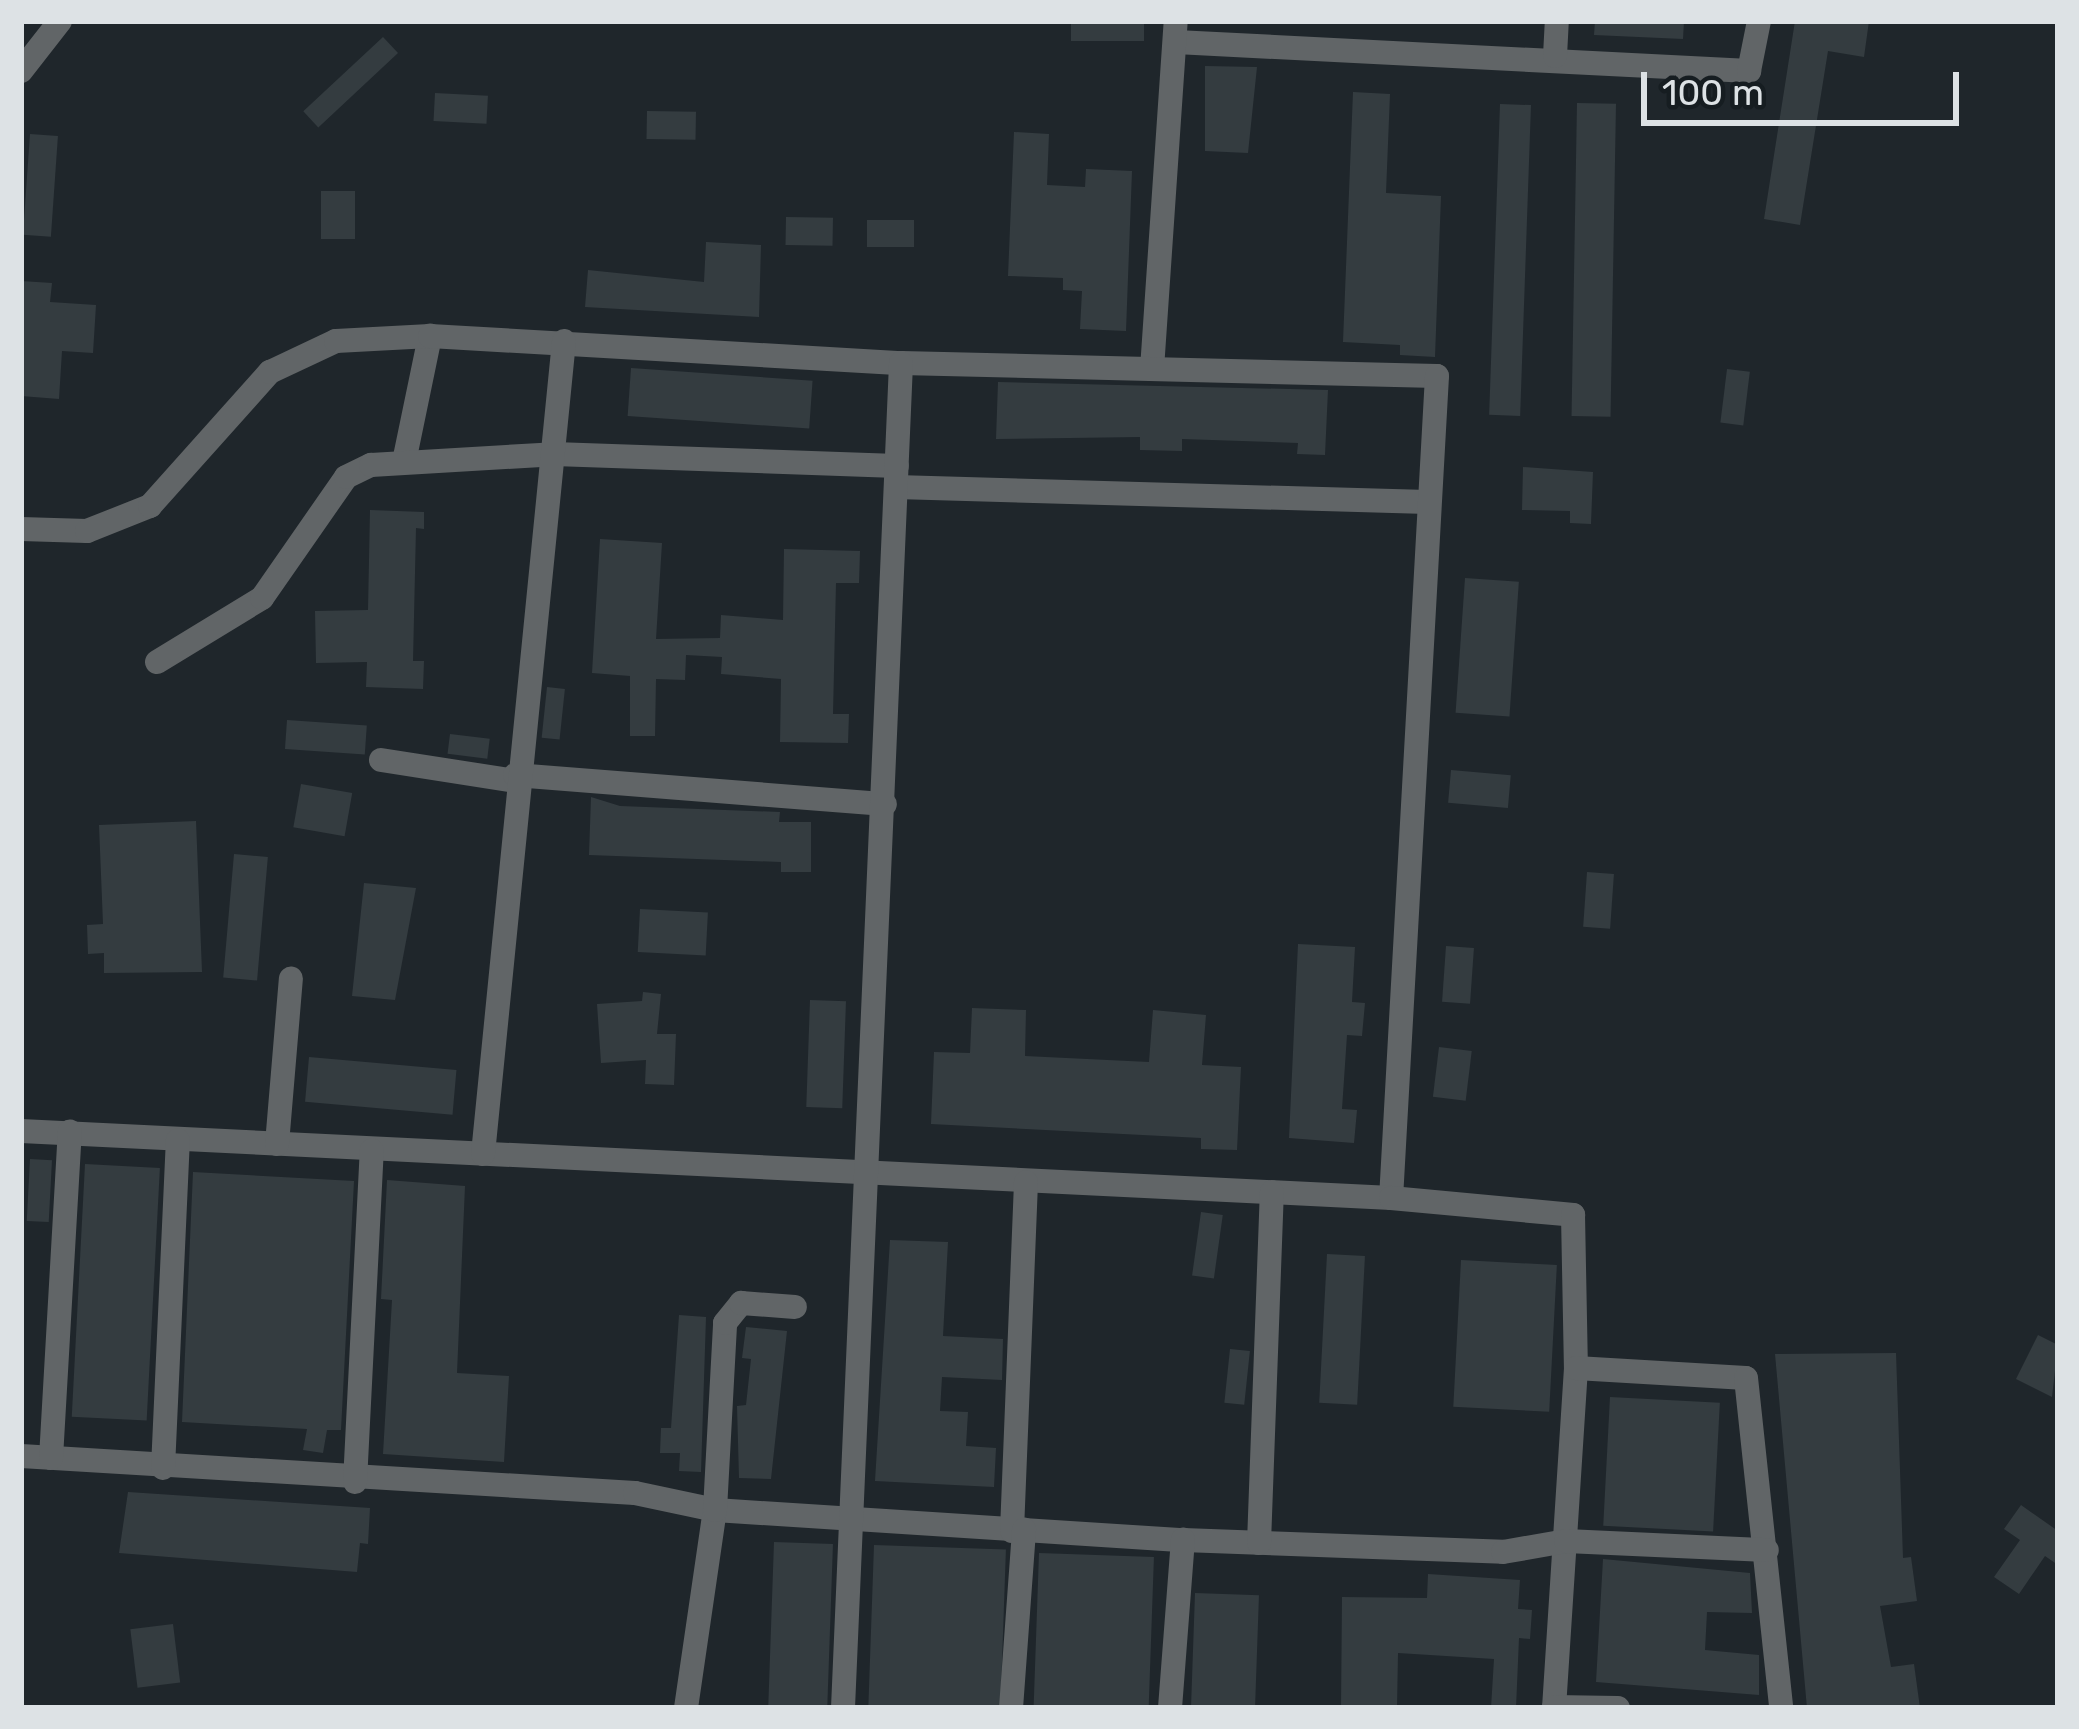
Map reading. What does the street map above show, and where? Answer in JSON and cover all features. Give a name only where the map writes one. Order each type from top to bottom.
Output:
[{"type":"lane","points":[[21,71],[60,21]]},
{"type":"lane","points":[[1555,56],[1557,21]]},
{"type":"lane","points":[[1152,369],[1176,32],[1749,71],[1759,21]]},
{"type":"lane","points":[[405,457],[430,336]]},
{"type":"lane","points":[[21,529],[87,532],[150,506],[289,357],[336,341],[430,336],[901,363],[1437,376],[1391,1198]]},
{"type":"lane","points":[[483,1154],[515,778],[564,341]]},
{"type":"lane","points":[[843,1708],[901,363]]},
{"type":"lane","points":[[158,662],[262,598],[346,476],[405,457],[554,454],[1428,502]]},
{"type":"lane","points":[[381,760],[515,778],[885,804]]},
{"type":"lane","points":[[277,1144],[291,980]]},
{"type":"lane","points":[[21,1131],[1391,1198],[1573,1215],[1576,1368],[1554,1707],[1618,1708]]},
{"type":"lane","points":[[51,1458],[70,1132]]},
{"type":"lane","points":[[163,1468],[178,1140]]},
{"type":"lane","points":[[355,1482],[372,1150]]},
{"type":"lane","points":[[1011,1708],[1026,1183]]},
{"type":"lane","points":[[1259,1543],[1272,1192]]},
{"type":"lane","points":[[686,1708],[715,1510],[728,1313],[741,1304],[795,1307]]},
{"type":"lane","points":[[1576,1368],[1746,1378],[1781,1708]]},
{"type":"lane","points":[[21,1456],[355,1482],[635,1493],[715,1510],[1183,1540],[1503,1552],[1566,1540],[1767,1550]]},
{"type":"lane","points":[[1169,1708],[1183,1540]]},
{"type":"building","points":[[1071,21],[1144,21],[1144,41],[1071,41]]},
{"type":"building","points":[[1595,21],[1684,21],[1683,39],[1594,35]]},
{"type":"building","points":[[1795,21],[1869,21],[1864,57],[1828,51],[1800,225],[1764,219]]},
{"type":"building","points":[[383,37],[398,53],[318,127],[303,111]]},
{"type":"building","points":[[1205,66],[1257,67],[1248,153],[1205,151]]},
{"type":"building","points":[[1353,92],[1390,94],[1386,193],[1441,196],[1435,357],[1400,355],[1400,345],[1343,342]]},
{"type":"building","points":[[435,93],[488,96],[486,124],[434,121]]},
{"type":"building","points":[[1577,103],[1616,104],[1611,417],[1572,416]]},
{"type":"building","points":[[1500,104],[1531,105],[1520,416],[1489,415]]},
{"type":"building","points":[[647,111],[696,112],[696,140],[647,139]]},
{"type":"building","points":[[1014,132],[1049,134],[1047,185],[1085,187],[1086,169],[1132,171],[1126,331],[1080,329],[1082,291],[1063,290],[1063,278],[1008,276]]},
{"type":"building","points":[[30,134],[58,136],[51,237],[23,235]]},
{"type":"building","points":[[321,191],[355,191],[355,239],[321,239]]},
{"type":"building","points":[[786,217],[833,218],[833,246],[786,245]]},
{"type":"building","points":[[867,220],[914,220],[914,247],[867,247]]},
{"type":"building","points":[[706,242],[761,245],[759,317],[585,307],[588,270],[704,282]]},
{"type":"building","points":[[21,281],[52,283],[50,302],[96,305],[93,353],[62,351],[59,399],[21,396]]},
{"type":"building","points":[[631,368],[813,381],[809,429],[628,416]]},
{"type":"building","points":[[1727,369],[1750,372],[1743,425],[1720,423]]},
{"type":"building","points":[[998,382],[1328,390],[1325,455],[1297,454],[1298,443],[1182,439],[1182,451],[1140,450],[1140,437],[996,439]]},
{"type":"building","points":[[1523,467],[1593,472],[1591,524],[1570,523],[1570,511],[1522,510]]},
{"type":"building","points":[[370,510],[424,512],[424,529],[416,528],[413,661],[424,661],[423,689],[366,687],[367,662],[316,663],[315,611],[368,610]]},
{"type":"building","points":[[600,539],[662,543],[656,639],[720,638],[721,615],[783,620],[784,549],[860,551],[859,583],[836,583],[833,714],[849,714],[848,743],[780,742],[781,679],[721,674],[722,657],[686,655],[685,680],[656,679],[655,736],[630,736],[630,676],[592,673]]},
{"type":"building","points":[[1465,578],[1519,582],[1509,716],[1456,713]]},
{"type":"building","points":[[547,687],[565,689],[560,740],[542,738]]},
{"type":"building","points":[[287,720],[367,726],[365,755],[285,749]]},
{"type":"building","points":[[450,734],[490,739],[487,759],[448,754]]},
{"type":"building","points":[[1451,770],[1511,775],[1508,808],[1448,803]]},
{"type":"building","points":[[301,784],[352,793],[345,836],[293,827]]},
{"type":"building","points":[[591,797],[620,806],[780,812],[779,822],[811,822],[811,872],[781,872],[781,862],[589,855]]},
{"type":"building","points":[[196,821],[202,972],[104,973],[104,953],[88,954],[87,925],[103,924],[99,825]]},
{"type":"building","points":[[234,854],[268,857],[257,980],[223,978]]},
{"type":"building","points":[[1587,872],[1614,874],[1610,929],[1583,927]]},
{"type":"building","points":[[364,883],[416,888],[395,1000],[352,996]]},
{"type":"building","points":[[640,909],[708,913],[706,955],[638,952]]},
{"type":"building","points":[[1298,944],[1355,947],[1352,1002],[1365,1003],[1362,1036],[1347,1035],[1342,1109],[1357,1110],[1354,1143],[1289,1138]]},
{"type":"building","points":[[1446,946],[1474,948],[1470,1004],[1442,1002]]},
{"type":"building","points":[[643,992],[661,994],[657,1034],[676,1034],[674,1085],[645,1084],[646,1060],[601,1063],[597,1004],[642,1001]]},
{"type":"building","points":[[810,1000],[846,1001],[842,1108],[806,1107]]},
{"type":"building","points":[[972,1008],[1026,1010],[1025,1056],[1149,1062],[1153,1010],[1206,1015],[1202,1065],[1241,1067],[1237,1150],[1201,1149],[1201,1138],[931,1124],[934,1052],[970,1053]]},
{"type":"building","points":[[1439,1047],[1472,1051],[1466,1101],[1433,1097]]},
{"type":"building","points":[[309,1057],[456,1070],[453,1115],[305,1102]]},
{"type":"building","points":[[30,1159],[52,1160],[49,1222],[27,1221]]},
{"type":"building","points":[[85,1164],[160,1168],[147,1421],[72,1417]]},
{"type":"building","points":[[193,1172],[354,1181],[341,1430],[327,1430],[323,1453],[303,1450],[307,1429],[182,1422]]},
{"type":"building","points":[[387,1180],[465,1186],[457,1373],[509,1376],[504,1462],[383,1454],[392,1300],[381,1299]]},
{"type":"building","points":[[1201,1212],[1223,1215],[1214,1278],[1192,1275]]},
{"type":"building","points":[[890,1240],[948,1242],[943,1336],[1003,1339],[1002,1380],[942,1377],[940,1411],[968,1412],[966,1446],[996,1448],[994,1487],[875,1481]]},
{"type":"building","points":[[1327,1254],[1365,1256],[1357,1405],[1319,1403]]},
{"type":"building","points":[[1461,1260],[1557,1265],[1549,1412],[1453,1407]]},
{"type":"building","points":[[679,1315],[706,1317],[701,1472],[679,1471],[680,1453],[660,1453],[661,1428],[671,1428]]},
{"type":"building","points":[[746,1327],[787,1331],[771,1479],[739,1478],[737,1406],[746,1405],[751,1359],[742,1358]]},
{"type":"building","points":[[2038,1335],[2058,1345],[2052,1397],[2016,1379]]},
{"type":"building","points":[[1230,1349],[1250,1351],[1244,1405],[1224,1403]]},
{"type":"building","points":[[1896,1353],[1903,1558],[1911,1557],[1917,1601],[1880,1606],[1891,1667],[1914,1664],[1920,1708],[1807,1708],[1775,1354]]},
{"type":"building","points":[[1610,1397],[1720,1403],[1713,1532],[1603,1526]]},
{"type":"building","points":[[128,1492],[370,1508],[368,1544],[360,1543],[357,1572],[119,1553]]},
{"type":"building","points":[[2021,1505],[2058,1531],[2058,1565],[2045,1556],[2019,1594],[1994,1577],[2020,1540],[2004,1529]]},
{"type":"building","points":[[774,1542],[833,1544],[827,1708],[768,1708]]},
{"type":"building","points":[[874,1545],[1006,1550],[1000,1708],[868,1708]]},
{"type":"building","points":[[1039,1553],[1154,1557],[1149,1708],[1034,1708]]},
{"type":"building","points":[[1603,1559],[1750,1573],[1752,1613],[1707,1612],[1705,1650],[1759,1655],[1759,1695],[1596,1682]]},
{"type":"building","points":[[1428,1574],[1520,1580],[1518,1609],[1532,1610],[1530,1639],[1519,1638],[1516,1708],[1491,1708],[1494,1659],[1398,1653],[1397,1708],[1341,1708],[1342,1597],[1427,1598]]},
{"type":"building","points":[[1195,1593],[1259,1595],[1255,1708],[1191,1708]]},
{"type":"building","points":[[173,1624],[180,1683],[138,1688],[130,1629]]}]
